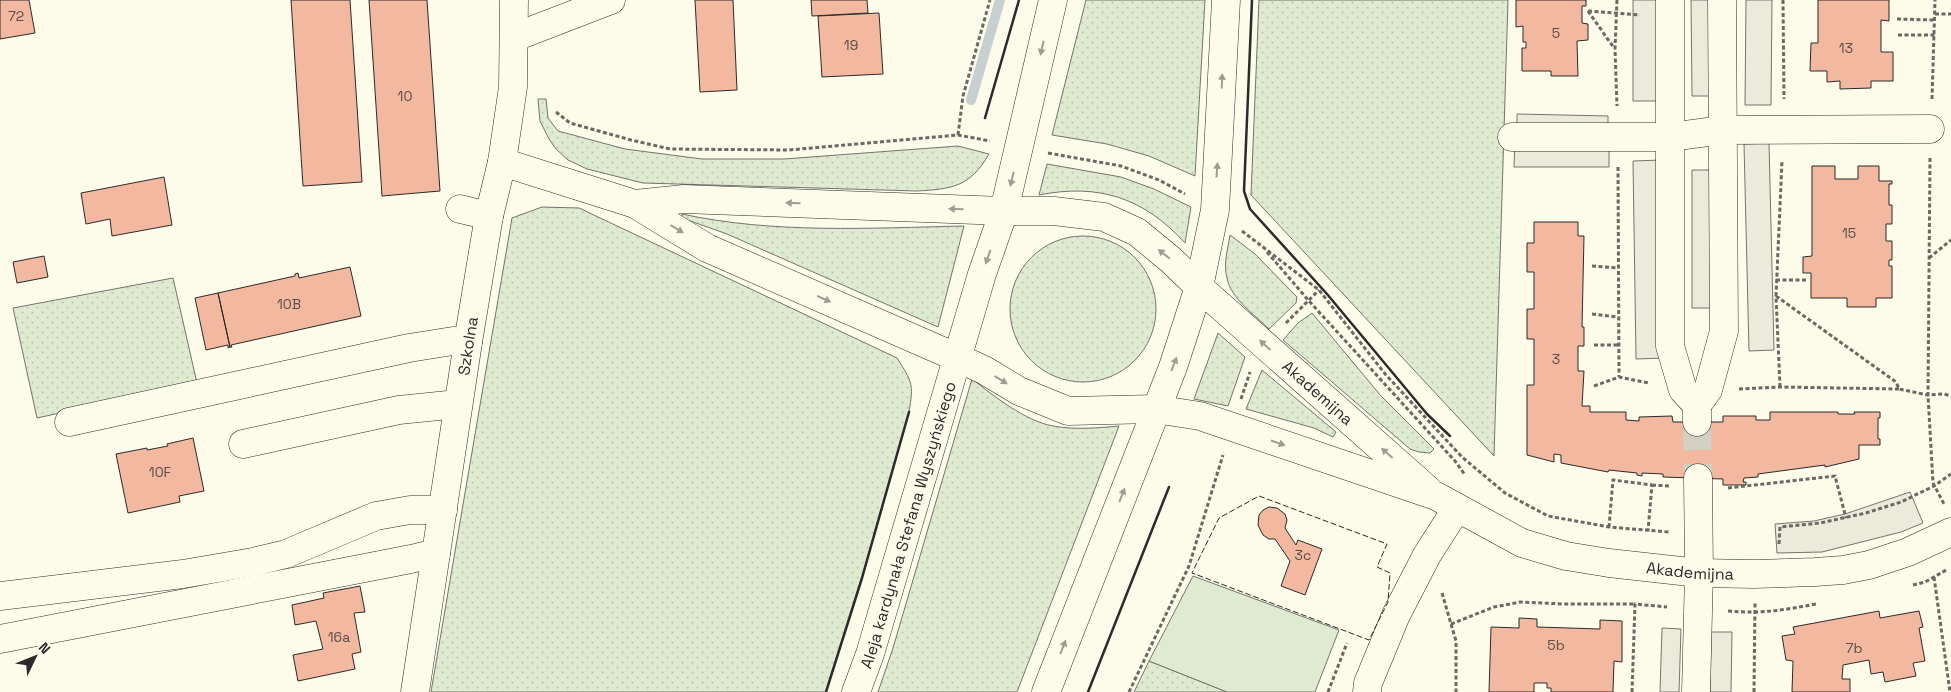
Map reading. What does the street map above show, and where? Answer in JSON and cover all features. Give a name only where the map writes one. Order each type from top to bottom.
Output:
[{"type":"street","name":"Szkolna","points":[[415,692],[468,342],[489,216],[502,162],[513,87],[514,0]]},
{"type":"street","points":[[515,37],[611,0]]},
{"type":"street","points":[[1004,211],[1053,0]]},
{"type":"street","points":[[1046,692],[1173,367],[1200,287],[1215,210],[1226,0]]},
{"type":"street","points":[[1696,402],[1724,331],[1722,0]]},
{"type":"street","points":[[1670,8],[1670,346],[1696,402]]},
{"type":"street","points":[[1512,137],[1618,138],[1670,137],[1723,130],[1930,129]]},
{"type":"street","points":[[502,162],[635,204]]},
{"type":"street","name":"Akademijna","points":[[635,204],[684,199],[1004,211],[1054,210],[1104,216],[1137,232],[1171,260],[1446,502]]},
{"type":"street","name":"Akademijna","points":[[635,204],[707,248],[958,358],[1019,390],[1068,411],[1155,409],[1200,416],[1446,502],[1522,543],[1566,556],[1609,564],[1700,573],[1754,574],[1842,570],[1869,565],[1908,552],[1949,519]]},
{"type":"street","points":[[460,209],[489,216]]},
{"type":"street","name":"Aleja kardynała Stefana Wyszyńskiego","points":[[856,692],[870,654],[982,274],[1004,211]]},
{"type":"street","points":[[69,422],[409,348],[453,341],[468,342]]},
{"type":"street","points":[[243,444],[399,410],[458,404]]},
{"type":"street","points":[[1696,692],[1700,573],[1698,478]]},
{"type":"street","points":[[1367,692],[1368,683],[1396,615],[1427,555],[1446,502]]},
{"type":"street","points":[[0,596],[183,574],[253,562],[286,554],[376,516],[410,510],[443,510]]},
{"type":"street","points":[[0,639],[411,559],[436,552]]},
{"type":"path","points":[[958,135],[963,96],[990,0]]},
{"type":"path","points":[[1617,0],[1615,48],[1618,138],[1619,377]]},
{"type":"path","points":[[1780,387],[1776,280],[1784,129],[1783,0]]},
{"type":"path","points":[[1935,0],[1930,129],[1928,395],[1934,486],[1949,519]]},
{"type":"path","points":[[1615,48],[1588,11],[1617,14],[1670,8]]},
{"type":"path","points":[[1935,14],[1951,14]]},
{"type":"path","points":[[1897,19],[1934,20]]},
{"type":"path","points":[[1898,35],[1935,35]]},
{"type":"path","points":[[556,112],[570,123],[631,140],[670,148],[788,150],[958,135],[1120,166],[1159,180],[1215,210]]},
{"type":"path","points":[[1929,258],[1951,240]]},
{"type":"path","points":[[1466,477],[1455,461],[1309,301],[1262,246],[1319,290],[1386,375],[1462,457],[1504,493],[1548,516],[1609,527],[1648,531],[1699,532]]},
{"type":"path","points":[[1592,266],[1618,268]]},
{"type":"path","points":[[1776,280],[1808,280]]},
{"type":"path","points":[[1776,296],[1896,382],[1899,389]]},
{"type":"path","points":[[1592,314],[1618,317]]},
{"type":"path","points":[[1594,345],[1619,345]]},
{"type":"path","points":[[1594,386],[1619,377],[1696,402],[1780,387],[1899,389],[1928,395],[1944,394],[1951,396]]},
{"type":"path","points":[[1129,692],[1188,566],[1232,428]]},
{"type":"path","points":[[1778,547],[1780,527],[1846,518],[1901,502],[1934,486],[1951,474]]},
{"type":"path","points":[[1725,488],[1835,476],[1846,518]]},
{"type":"path","points":[[1609,527],[1613,480],[1652,485],[1648,531]]},
{"type":"path","points":[[1427,555],[1440,587],[1456,641],[1456,692]]},
{"type":"path","points":[[1934,577],[1950,692]]},
{"type":"path","points":[[1451,624],[1494,607],[1520,602],[1635,604]]},
{"type":"path","points":[[1754,692],[1755,613]]},
{"type":"path","points":[[1328,692],[1347,643]]},
{"type":"green space","points":[[1086,0],[1205,0],[1195,176],[1149,156],[1107,144],[1052,135]]},
{"type":"green space","points":[[1259,0],[1508,0],[1494,456],[1251,195]]},
{"type":"green space","points":[[538,99],[546,99],[548,118],[558,131],[625,149],[702,159],[784,159],[958,146],[989,154],[982,165],[967,180],[950,187],[929,190],[643,183],[587,169],[568,160],[556,149],[540,121]]},
{"type":"green space","points":[[1047,164],[1121,177],[1154,189],[1191,207],[1185,243],[1153,215],[1137,205],[1119,198],[1101,193],[1081,191],[1039,195]]},
{"type":"green space","points":[[542,207],[579,208],[897,358],[906,372],[911,388],[909,412],[862,578],[826,692],[431,692],[512,218]]},
{"type":"green space","points":[[682,214],[752,225],[787,227],[964,226],[938,327],[727,234],[682,218]]},
{"type":"green space","points":[[1230,235],[1255,254],[1297,297],[1296,303],[1269,329],[1238,300],[1229,286],[1226,256]]},
{"type":"green space","points":[[1083,236],[1111,242],[1134,258],[1150,281],[1156,309],[1150,337],[1134,360],[1111,376],[1083,382],[1055,376],[1032,360],[1016,337],[1010,309],[1016,281],[1032,258],[1055,242]]},
{"type":"green space","points":[[173,278],[197,383],[37,418],[13,308]]},
{"type":"green space","points":[[1312,313],[1381,396],[1434,449],[1430,453],[1410,449],[1283,340],[1298,323]]},
{"type":"green space","points":[[1218,333],[1245,357],[1228,406],[1194,399]]},
{"type":"green space","points":[[1262,370],[1336,432],[1333,437],[1314,428],[1246,409]]},
{"type":"green space","points":[[972,379],[1010,407],[1042,423],[1078,428],[1119,426],[1017,692],[878,692],[893,648]]},
{"type":"green space","points":[[1193,576],[1339,630],[1315,692],[1227,692],[1149,661]]},
{"type":"green space","points":[[1149,661],[1227,692],[1134,692]]},
{"type":"shaded area","points":[[1633,0],[1662,0],[1662,101],[1633,101]]},
{"type":"shaded area","points":[[1691,0],[1715,0],[1716,96],[1692,96]]},
{"type":"shaded area","points":[[1746,0],[1772,0],[1771,105],[1745,105]]},
{"type":"shaded area","points":[[1517,114],[1608,116],[1608,128],[1517,127]]},
{"type":"shaded area","points":[[1515,141],[1609,142],[1609,167],[1514,167]]},
{"type":"shaded area","points":[[1769,143],[1774,350],[1749,351],[1744,144]]},
{"type":"shaded area","points":[[1661,160],[1664,358],[1636,359],[1633,161]]},
{"type":"shaded area","points":[[1692,170],[1715,170],[1716,308],[1692,308]]},
{"type":"shaded area","points":[[1910,492],[1923,523],[1901,532],[1822,552],[1777,553],[1775,524],[1814,521],[1845,514]]},
{"type":"shaded area","points":[[1662,628],[1681,629],[1679,692],[1660,692]]},
{"type":"shaded area","points":[[1711,632],[1732,632],[1731,692],[1710,692]]},
{"type":"building","points":[[0,0],[29,0],[35,33],[0,39]]},
{"type":"building","points":[[291,0],[350,0],[362,182],[303,186]]},
{"type":"building","points":[[369,0],[427,0],[440,191],[382,196]]},
{"type":"building","points":[[695,0],[733,0],[737,90],[700,92]]},
{"type":"building","points":[[811,0],[867,0],[868,13],[812,16]]},
{"type":"building","points":[[1516,0],[1586,0],[1586,6],[1582,6],[1582,23],[1588,24],[1588,40],[1577,41],[1578,76],[1551,76],[1551,71],[1522,71],[1522,48],[1526,48],[1526,42],[1523,42],[1523,26],[1516,27]]},
{"type":"building","points":[[1818,0],[1889,0],[1889,21],[1881,20],[1881,52],[1893,52],[1893,81],[1871,81],[1871,88],[1840,89],[1840,81],[1827,82],[1827,71],[1810,71],[1811,43],[1818,43]]},
{"type":"building","points":[[879,13],[883,74],[822,77],[818,16]]},
{"type":"building","points":[[1812,166],[1835,166],[1835,179],[1858,179],[1858,166],[1879,166],[1879,181],[1892,181],[1892,184],[1889,184],[1889,205],[1892,205],[1892,224],[1886,224],[1886,241],[1892,241],[1892,260],[1889,260],[1889,266],[1892,266],[1892,298],[1876,298],[1876,307],[1847,307],[1847,298],[1811,298],[1811,273],[1803,273],[1803,257],[1812,256]]},
{"type":"building","points":[[164,177],[172,225],[112,236],[110,219],[86,224],[81,193]]},
{"type":"building","points":[[1534,222],[1578,222],[1578,236],[1584,236],[1582,327],[1584,327],[1584,346],[1578,346],[1578,371],[1584,371],[1582,406],[1590,406],[1590,412],[1626,412],[1626,420],[1639,421],[1639,417],[1672,416],[1673,422],[1723,422],[1723,416],[1756,416],[1756,420],[1770,420],[1770,412],[1838,412],[1838,414],[1855,414],[1854,412],[1880,412],[1880,418],[1878,418],[1878,439],[1880,439],[1880,445],[1859,445],[1859,459],[1825,467],[1825,465],[1758,474],[1758,477],[1744,478],[1743,482],[1746,482],[1746,485],[1723,485],[1723,479],[1663,477],[1663,474],[1642,473],[1642,476],[1637,475],[1637,473],[1609,470],[1608,472],[1561,463],[1561,455],[1554,454],[1554,462],[1527,455],[1527,385],[1534,385],[1534,339],[1527,339],[1527,309],[1534,309],[1534,272],[1527,272],[1527,243],[1534,243]]},
{"type":"building","points":[[44,256],[48,277],[17,283],[13,262]]},
{"type":"building","points":[[350,267],[361,316],[231,345],[232,347],[230,347],[218,293],[295,276],[298,273],[299,278]]},
{"type":"building","points":[[218,293],[230,347],[228,348],[228,345],[206,350],[195,298]]},
{"type":"building","points":[[193,438],[204,491],[179,496],[180,502],[128,513],[116,454],[168,446],[167,444]]},
{"type":"building","points":[[1269,507],[1277,508],[1285,514],[1287,520],[1285,528],[1296,545],[1298,540],[1322,549],[1305,595],[1281,586],[1290,561],[1275,539],[1269,539],[1263,535],[1258,525],[1259,515]]},
{"type":"building","points":[[360,586],[365,612],[354,613],[361,652],[352,654],[355,669],[298,681],[293,655],[323,649],[316,621],[295,625],[292,605],[324,598],[323,593]]},
{"type":"building","points":[[1879,611],[1880,618],[1919,611],[1923,627],[1919,628],[1925,661],[1913,663],[1916,676],[1885,682],[1883,672],[1871,674],[1869,660],[1843,665],[1842,679],[1850,679],[1850,692],[1792,692],[1793,661],[1786,660],[1782,636],[1795,634],[1793,627]]},
{"type":"building","points":[[1519,618],[1537,619],[1537,627],[1600,629],[1600,620],[1622,621],[1622,662],[1614,661],[1613,692],[1551,692],[1551,688],[1547,688],[1547,683],[1534,683],[1534,692],[1489,692],[1491,627],[1519,628]]},
{"type":"waterway","points":[[971,100],[1000,0]]},
{"type":"tunnel","points":[[1697,422],[1698,478]]},
{"type":"fence","points":[[1259,496],[1387,544],[1377,567],[1390,573],[1388,602],[1369,640],[1192,573],[1219,518],[1259,496]]},
{"type":"wall","points":[[985,118],[1019,0]]},
{"type":"wall","points":[[1252,0],[1244,191],[1250,209],[1327,294],[1427,414],[1450,436]]},
{"type":"wall","points":[[826,692],[862,578],[909,412]]},
{"type":"wall","points":[[1088,692],[1169,487]]}]
